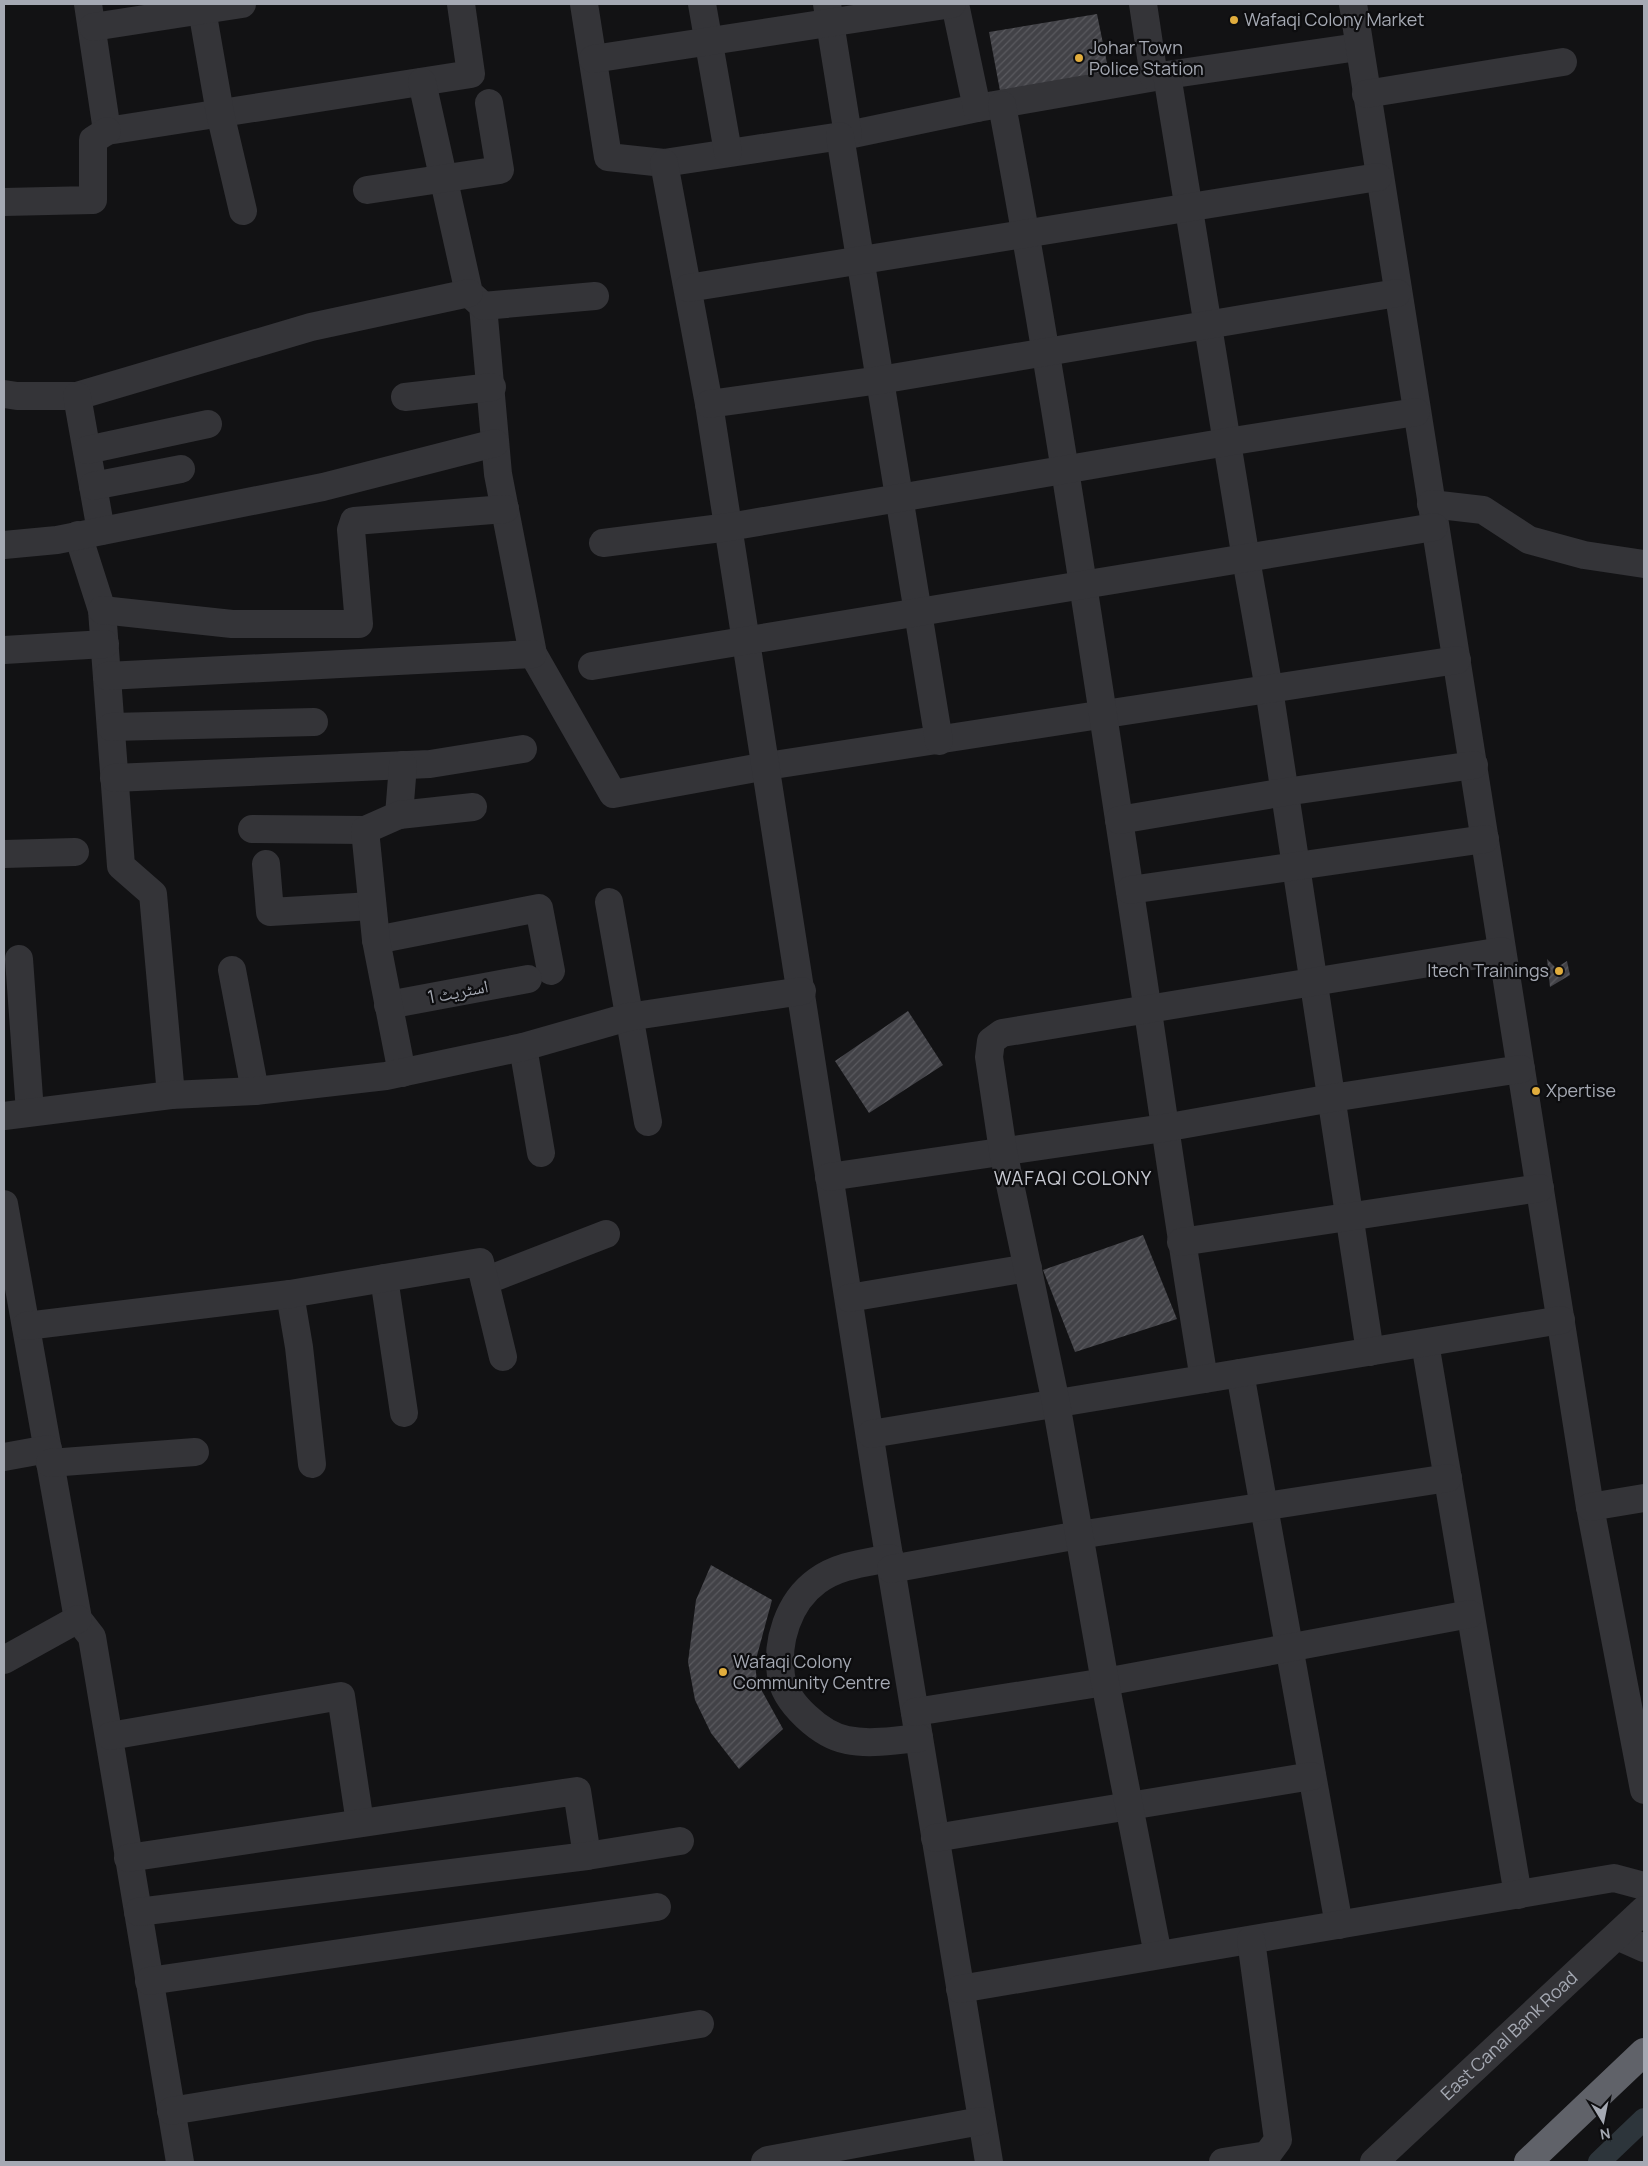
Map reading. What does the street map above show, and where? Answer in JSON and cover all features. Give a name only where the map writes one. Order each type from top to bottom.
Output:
[{"type":"highway","points":[[1528,2162],[1644,2052]]},
{"type":"street","points":[[107,131],[91,16],[242,4]]},
{"type":"street","points":[[4,202],[93,200],[93,140],[107,131],[471,74],[460,4]]},
{"type":"street","points":[[584,4],[608,157],[664,163],[844,136],[989,106],[1160,76],[1358,46]]},
{"type":"street","points":[[702,4],[728,152]]},
{"type":"street","points":[[593,58],[708,40],[829,13],[953,4],[989,106],[1026,233],[1083,586],[1130,890],[1181,1242],[1204,1379]]},
{"type":"street","points":[[1143,4],[1187,207],[1269,689],[1370,1352]]},
{"type":"street","points":[[1352,4],[1590,1507],[1644,1788]]},
{"type":"street","points":[[201,7],[220,113],[243,211]]},
{"type":"street","points":[[829,13],[860,260],[939,741]]},
{"type":"street","points":[[1366,94],[1562,62]]},
{"type":"street","points":[[422,82],[443,178],[476,300],[492,387],[495,443],[505,509],[533,654],[613,794],[767,766],[1457,660]]},
{"type":"street","points":[[367,190],[500,170],[489,103]]},
{"type":"street","points":[[664,163],[710,404],[745,640],[767,766],[890,1564],[989,2162]]},
{"type":"street","points":[[688,288],[1378,177]]},
{"type":"street","points":[[710,404],[880,380],[1045,350],[1397,293]]},
{"type":"street","points":[[4,394],[17,396],[77,396],[311,327],[476,300],[595,296]]},
{"type":"street","points":[[405,397],[492,387]]},
{"type":"street","points":[[77,396],[93,486],[90,533],[102,610],[121,866],[154,894],[171,1095]]},
{"type":"street","points":[[602,543],[729,527],[1227,442],[1416,412]]},
{"type":"street","points":[[87,450],[208,424]]},
{"type":"street","points":[[4,545],[57,540],[322,487],[495,443]]},
{"type":"street","points":[[93,486],[181,469]]},
{"type":"street","points":[[102,610],[232,624],[359,624],[351,530],[354,521],[505,509]]},
{"type":"street","points":[[592,666],[1246,559],[1433,515],[1483,510],[1529,540],[1584,555],[1644,564]]},
{"type":"street","points":[[4,650],[104,644]]},
{"type":"street","points":[[107,676],[533,654]]},
{"type":"street","points":[[111,727],[314,722]]},
{"type":"street","points":[[114,778],[430,764],[523,749]]},
{"type":"street","points":[[399,815],[403,765]]},
{"type":"street","points":[[1119,820],[1285,792],[1474,765]]},
{"type":"street","points":[[252,829],[365,830],[399,815],[473,807]]},
{"type":"street","points":[[365,830],[376,940],[402,1073]]},
{"type":"street","points":[[1130,890],[1485,839]]},
{"type":"street","points":[[4,854],[75,852]]},
{"type":"street","points":[[266,864],[270,912],[372,906]]},
{"type":"street","points":[[609,902],[648,1122]]},
{"type":"street","name":"اسٹریٹ 1","points":[[376,940],[539,908],[540,975],[388,1005]]},
{"type":"street","points":[[1158,1955],[1105,1682],[1056,1403],[1003,1151],[988,1057],[991,1041],[1002,1033],[1314,980],[1502,951]]},
{"type":"street","points":[[19,959],[17,1114],[171,1095],[255,1091],[402,1073],[523,1047],[628,1017],[802,992]]},
{"type":"street","points":[[232,970],[255,1091]]},
{"type":"street","points":[[523,1047],[541,1153]]},
{"type":"street","points":[[829,1177],[1164,1128],[1332,1098],[1521,1069]]},
{"type":"street","points":[[1181,1242],[1540,1188]]},
{"type":"street","points":[[4,1204],[78,1619],[92,1637],[180,2162]]},
{"type":"street","points":[[485,1281],[606,1234]]},
{"type":"street","points":[[26,1326],[290,1294],[480,1262],[503,1357]]},
{"type":"street","points":[[849,1298],[1028,1268]]},
{"type":"street","points":[[384,1278],[404,1413]]},
{"type":"street","points":[[290,1294],[299,1347],[312,1464]]},
{"type":"street","points":[[871,1434],[1561,1320]]},
{"type":"street","points":[[1425,1342],[1518,1895]]},
{"type":"street","points":[[1240,1373],[1339,1925]]},
{"type":"street","points":[[4,1457],[195,1452]]},
{"type":"street","points":[[1448,1478],[890,1564],[846,1566],[817,1581],[793,1607],[780,1644],[781,1678],[797,1708],[821,1730],[847,1740],[879,1742],[917,1725],[1105,1682],[1470,1614]]},
{"type":"street","points":[[1590,1507],[1644,1498]]},
{"type":"street","points":[[4,1660],[78,1619]]},
{"type":"street","points":[[110,1736],[340,1696],[360,1823]]},
{"type":"street","points":[[935,1838],[1312,1776]]},
{"type":"street","points":[[128,1858],[577,1791],[587,1856]]},
{"type":"street","points":[[138,1912],[587,1856],[680,1841]]},
{"type":"street","points":[[960,1989],[1614,1878],[1644,1886]]},
{"type":"street","points":[[149,1981],[657,1907]]},
{"type":"street","name":"East Canal Bank Road","points":[[1374,2162],[1644,1910]]},
{"type":"street","points":[[1617,1936],[1644,1948]]},
{"type":"street","points":[[1223,2162],[1267,2155],[1278,2140],[1251,1940]]},
{"type":"street","points":[[171,2111],[700,2024]]},
{"type":"street","points":[[765,2162],[982,2121]]},
{"type":"building","points":[[1097,14],[1110,78],[1001,96],[989,32]]},
{"type":"building","name":"Itech Trainings","points":[[1547,959],[1556,968],[1567,961],[1570,975],[1550,987]]},
{"type":"building","points":[[908,1011],[943,1065],[869,1113],[835,1061]]},
{"type":"building","points":[[1143,1235],[1177,1319],[1075,1352],[1043,1270]]},
{"type":"building","name":"Wafaqi Colony Community Centre","points":[[711,1565],[772,1600],[755,1663],[757,1682],[783,1729],[739,1769],[711,1733],[695,1700],[688,1662],[696,1600]]},
{"type":"waterway","points":[[1599,2162],[1644,2119]]},
{"type":"place","name":"Wafaqi Colony Market","points":[[1234,20]]},
{"type":"place","name":"Johar Town Police Station","points":[[1079,58]]},
{"type":"place","name":"Itech Trainings","points":[[1559,971]]},
{"type":"place","name":"Xpertise","points":[[1536,1091]]},
{"type":"place","name":"Wafaqi Colony Community Centre","points":[[723,1672]]},
{"type":"district","name":"WAFAQI COLONY","points":[[1073,1178]]}]
